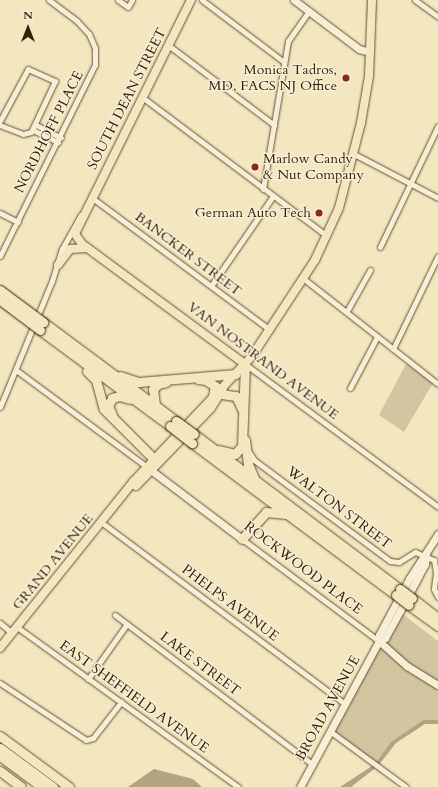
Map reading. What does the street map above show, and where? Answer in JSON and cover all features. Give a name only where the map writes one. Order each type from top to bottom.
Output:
[{"type":"highway","points":[[0,290],[68,350],[96,380],[102,405],[154,459]]},
{"type":"highway","points":[[0,300],[42,326],[110,372],[155,405],[173,424]]},
{"type":"highway","points":[[68,350],[135,401],[173,424],[290,516],[398,592]]},
{"type":"highway","points":[[193,439],[211,447],[235,454],[242,446],[242,410],[245,364]]},
{"type":"highway","points":[[110,372],[136,381],[194,379],[236,374]]},
{"type":"highway","points":[[194,379],[206,380],[215,386],[219,393],[236,396],[242,410]]},
{"type":"highway","points":[[155,405],[152,396],[154,388],[160,383],[173,380]]},
{"type":"highway","points":[[114,418],[108,406],[112,398],[119,396],[135,401]]},
{"type":"highway","points":[[243,435],[248,464],[256,480]]},
{"type":"highway","points":[[211,447],[256,480],[411,602],[438,626]]},
{"type":"highway","points":[[258,519],[263,505],[260,493]]},
{"type":"highway","points":[[242,539],[258,519],[269,511],[290,516]]},
{"type":"highway","points":[[411,602],[438,618]]},
{"type":"highway","points":[[0,736],[69,787]]},
{"type":"highway","points":[[0,748],[52,787]]},
{"type":"highway","points":[[0,756],[42,787]]},
{"type":"highway","points":[[0,771],[21,787]]},
{"type":"highway","points":[[59,779],[74,787]]},
{"type":"main road","name":"SOUTH DEAN STREET","points":[[75,234],[91,197],[191,0]]},
{"type":"main road","name":"GRAND AVENUE","points":[[149,469],[154,459],[219,393],[245,364],[304,279],[328,236],[339,208],[354,154],[368,91],[372,0]]},
{"type":"main road","name":"VAN NOSTRAND AVENUE","points":[[75,234],[87,248],[245,364]]},
{"type":"main road","points":[[58,265],[70,249],[87,248]]},
{"type":"main road","name":"GRAND AVENUE","points":[[0,648],[127,492],[211,408],[219,393]]},
{"type":"street","name":"NORDHOFF PLACE","points":[[0,256],[93,72],[96,56],[93,40],[86,31],[49,0]]},
{"type":"street","points":[[118,0],[128,7],[132,0]]},
{"type":"street","points":[[202,0],[284,62]]},
{"type":"street","points":[[294,0],[359,49],[370,52]]},
{"type":"street","points":[[415,0],[438,17]]},
{"type":"street","points":[[263,189],[289,36],[309,11]]},
{"type":"street","points":[[168,45],[274,125]]},
{"type":"street","points":[[0,121],[28,69],[43,74],[56,82],[35,127],[23,134],[0,125]]},
{"type":"street","points":[[142,97],[263,189],[328,236]]},
{"type":"street","points":[[380,247],[438,126]]},
{"type":"street","points":[[35,127],[59,140]]},
{"type":"street","points":[[354,154],[411,182],[438,198]]},
{"type":"street","points":[[211,286],[273,196]]},
{"type":"street","name":"BANCKER STREET","points":[[91,197],[270,330]]},
{"type":"street","name":"SOUTH DEAN STREET","points":[[0,407],[72,228],[86,209]]},
{"type":"street","points":[[0,213],[18,222]]},
{"type":"street","points":[[393,349],[438,256]]},
{"type":"street","points":[[347,311],[370,270]]},
{"type":"street","points":[[304,279],[347,311],[377,338],[438,384]]},
{"type":"street","points":[[350,388],[377,338]]},
{"type":"street","name":"VAN NOSTRAND AVENUE","points":[[245,364],[438,507]]},
{"type":"street","name":"ROCKWOOD PLACE","points":[[16,370],[379,641],[407,666],[438,685]]},
{"type":"street","name":"WALTON STREET","points":[[246,446],[254,460],[388,559],[397,562],[415,552],[426,556]]},
{"type":"street","name":"PHELPS AVENUE","points":[[102,522],[345,704]]},
{"type":"street","name":"BROAD AVENUE","points":[[300,787],[379,641],[379,634],[419,562],[426,556],[438,534]]},
{"type":"street","points":[[426,556],[434,560],[436,572],[434,589],[438,597]]},
{"type":"street","name":"LAKE STREET","points":[[115,615],[312,764]]},
{"type":"street","name":"EAST SHEFFIELD AVENUE","points":[[0,624],[15,630],[88,679],[238,787]]},
{"type":"street","points":[[88,679],[127,624]]},
{"type":"street","points":[[0,683],[82,740],[93,738],[121,702]]},
{"type":"street","points":[[331,732],[406,787]]},
{"type":"shaded area","points":[[406,364],[433,383],[404,432],[379,415]]},
{"type":"shaded area","points":[[397,610],[438,641],[438,720],[423,720],[391,742],[375,764],[331,732]]},
{"type":"shaded area","points":[[423,720],[438,720],[438,724],[425,724],[396,743],[378,766],[351,787],[340,787],[375,764],[391,742]]},
{"type":"shaded area","points":[[154,769],[193,779],[202,787],[128,787]]},
{"type":"place","name":"Monica Tadros, MD, FACS NJ Office","points":[[346,78]]},
{"type":"place","name":"Marlow Candy & Nut Company","points":[[255,167]]},
{"type":"place","name":"German Auto Tech","points":[[319,213]]}]
